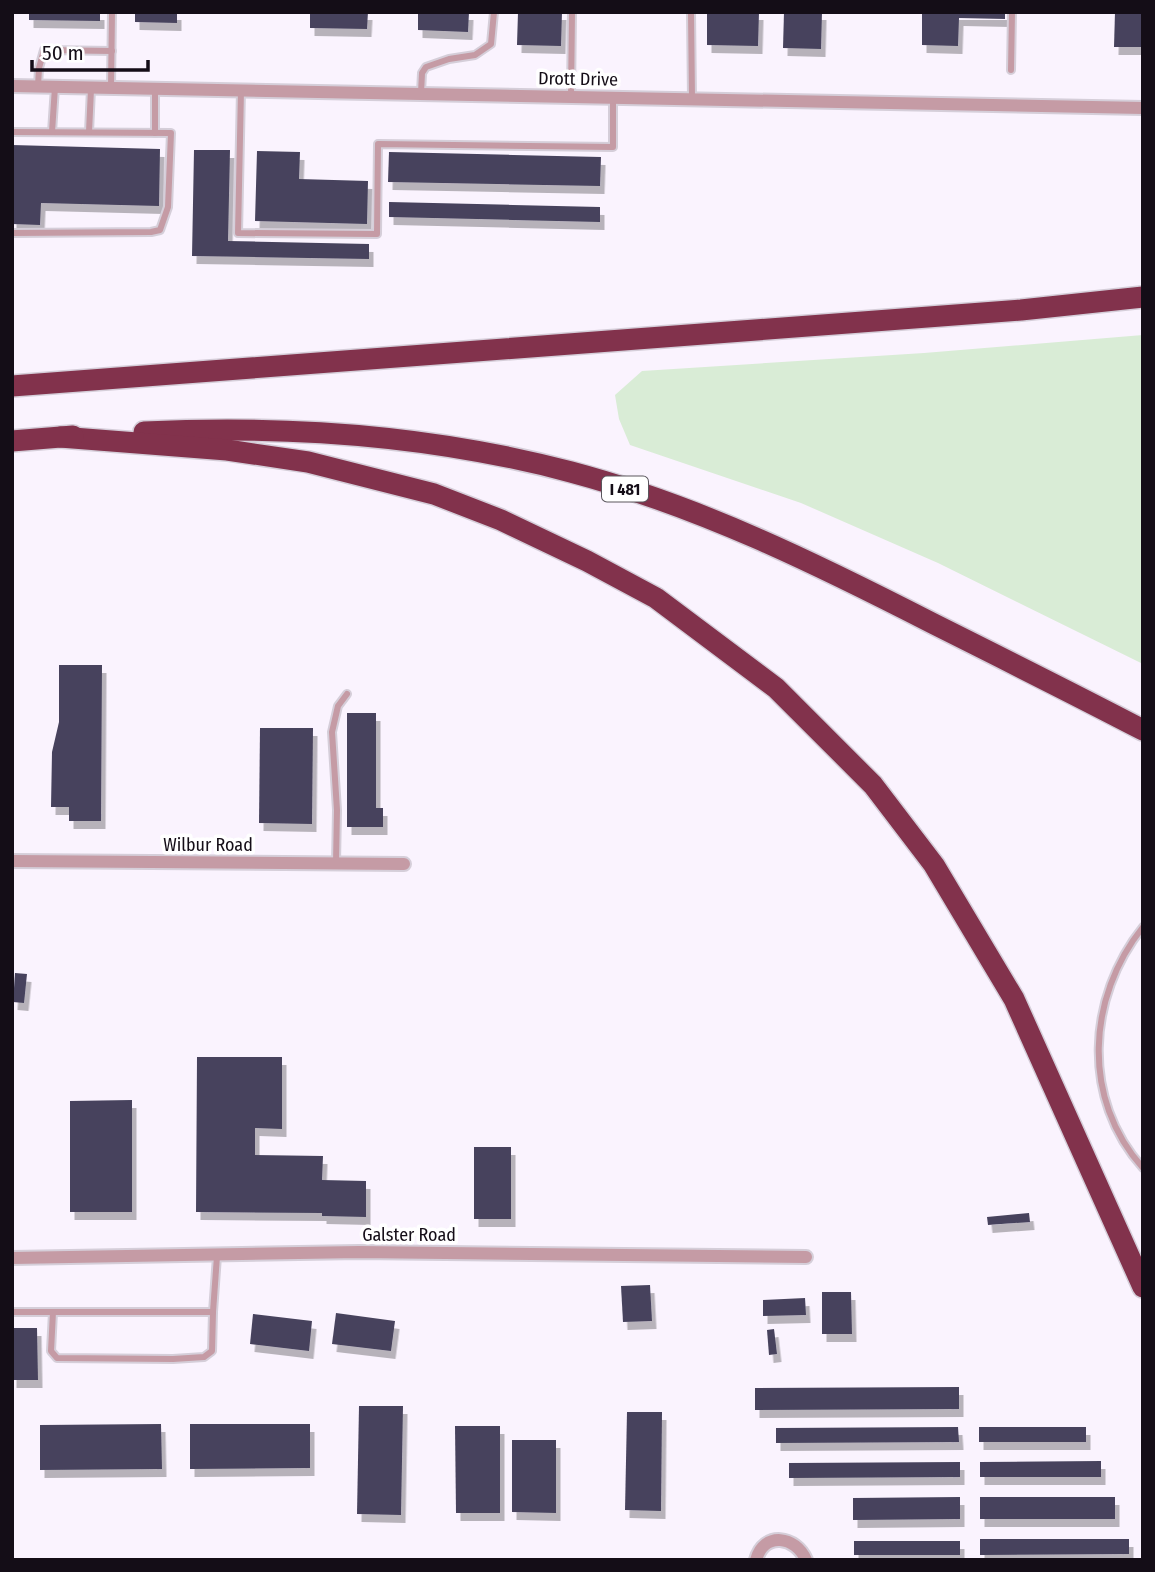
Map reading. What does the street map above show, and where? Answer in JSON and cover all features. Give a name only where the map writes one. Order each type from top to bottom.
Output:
[{"type":"highway","points":[[12,386],[1020,310],[1143,297]]},
{"type":"highway","points":[[1020,310],[1143,310]]},
{"type":"highway","name":"I 481","points":[[12,440],[165,431],[300,432],[398,439],[478,451],[570,472],[688,510],[764,540],[834,572],[1143,730]]},
{"type":"highway","points":[[60,437],[227,450],[308,462],[435,494],[513,526],[656,598],[776,688],[873,785],[934,865],[1014,999],[1143,1287]]},
{"type":"street","name":"Drott Drive","points":[[12,86],[1143,108]]},
{"type":"street","name":"Wilbur Road","points":[[12,861],[404,864]]},
{"type":"street","name":"Galster Road","points":[[12,1258],[387,1252],[806,1257]]},
{"type":"street","points":[[756,1560],[764,1546],[784,1539],[802,1550],[806,1560]]},
{"type":"lane","points":[[111,88],[112,12]]},
{"type":"lane","points":[[421,93],[422,73],[426,67],[449,59],[475,55],[491,44],[494,12]]},
{"type":"lane","points":[[571,96],[572,12]]},
{"type":"lane","points":[[691,12],[692,99]]},
{"type":"lane","points":[[1011,70],[1012,12]]},
{"type":"lane","points":[[38,86],[44,50],[112,51]]},
{"type":"lane","points":[[52,132],[55,87]]},
{"type":"lane","points":[[89,132],[91,87]]},
{"type":"lane","points":[[155,88],[155,132]]},
{"type":"lane","points":[[241,90],[237,233],[377,234],[378,144],[613,147],[613,97]]},
{"type":"lane","points":[[12,132],[172,133],[168,207],[160,230],[12,233]]},
{"type":"lane","points":[[336,863],[337,810],[332,732],[338,706],[347,694]]},
{"type":"lane","points":[[1143,927],[1125,953],[1108,987],[1098,1026],[1099,1066],[1108,1109],[1116,1128],[1143,1168]]},
{"type":"lane","points":[[53,1312],[51,1351],[57,1358],[204,1357],[212,1351],[217,1256]]},
{"type":"lane","points":[[12,1312],[213,1312]]},
{"type":"green space","points":[[1143,335],[1143,664],[938,563],[801,503],[630,445],[619,419],[615,395],[642,371],[924,353]]},
{"type":"building","points":[[29,12],[100,12],[100,21],[29,20]]},
{"type":"building","points":[[135,12],[177,12],[177,23],[135,22]]},
{"type":"building","points":[[310,12],[368,12],[367,29],[310,28]]},
{"type":"building","points":[[418,12],[469,12],[468,32],[418,30]]},
{"type":"building","points":[[518,12],[562,12],[561,46],[517,45]]},
{"type":"building","points":[[707,12],[759,12],[758,46],[707,45]]},
{"type":"building","points":[[784,12],[822,12],[821,49],[783,48]]},
{"type":"building","points":[[922,12],[1005,12],[1005,19],[959,18],[958,46],[922,45]]},
{"type":"building","points":[[1115,12],[1143,12],[1143,47],[1114,47]]},
{"type":"building","points":[[12,145],[160,149],[159,206],[41,203],[40,225],[12,224]]},
{"type":"building","points":[[194,150],[230,150],[228,241],[369,244],[369,259],[192,256]]},
{"type":"building","points":[[257,151],[300,152],[299,179],[368,181],[367,224],[255,221]]},
{"type":"building","points":[[389,152],[601,157],[600,186],[388,182]]},
{"type":"building","points":[[389,202],[600,207],[600,222],[389,217]]},
{"type":"building","points":[[59,665],[102,665],[101,821],[69,821],[69,807],[51,807],[52,752],[59,722]]},
{"type":"building","points":[[347,713],[376,713],[376,808],[383,808],[383,827],[347,827]]},
{"type":"building","points":[[260,728],[313,728],[312,824],[259,823]]},
{"type":"building","points":[[15,973],[27,974],[24,1003],[13,1002]]},
{"type":"building","points":[[197,1057],[282,1057],[282,1129],[255,1128],[255,1155],[323,1156],[322,1180],[366,1181],[366,1217],[322,1216],[322,1213],[196,1212]]},
{"type":"building","points":[[132,1100],[132,1212],[70,1212],[70,1101]]},
{"type":"building","points":[[474,1147],[511,1147],[511,1219],[474,1219]]},
{"type":"building","points":[[1029,1213],[1030,1222],[988,1225],[987,1217]]},
{"type":"building","points":[[650,1285],[652,1321],[623,1322],[621,1286]]},
{"type":"building","points":[[822,1292],[851,1292],[852,1334],[822,1334]]},
{"type":"building","points":[[805,1298],[806,1315],[763,1316],[763,1300]]},
{"type":"building","points":[[336,1313],[395,1321],[391,1351],[332,1344]]},
{"type":"building","points":[[253,1314],[312,1321],[309,1351],[250,1344]]},
{"type":"building","points":[[12,1328],[37,1328],[38,1380],[12,1380]]},
{"type":"building","points":[[774,1329],[777,1354],[769,1355],[767,1330]]},
{"type":"building","points":[[959,1387],[959,1409],[755,1410],[755,1388]]},
{"type":"building","points":[[359,1406],[403,1406],[401,1515],[357,1514]]},
{"type":"building","points":[[627,1412],[662,1412],[661,1511],[625,1510]]},
{"type":"building","points":[[161,1424],[162,1469],[40,1470],[40,1425]]},
{"type":"building","points":[[190,1424],[310,1424],[310,1468],[190,1469]]},
{"type":"building","points":[[455,1426],[500,1426],[500,1513],[456,1513]]},
{"type":"building","points":[[958,1427],[959,1442],[776,1443],[776,1428]]},
{"type":"building","points":[[979,1427],[1086,1427],[1086,1442],[979,1442]]},
{"type":"building","points":[[512,1440],[556,1440],[556,1513],[512,1512]]},
{"type":"building","points":[[1101,1461],[1101,1477],[980,1477],[980,1462]]},
{"type":"building","points":[[960,1462],[960,1477],[789,1478],[789,1463]]},
{"type":"building","points":[[960,1497],[960,1519],[853,1520],[853,1498]]},
{"type":"building","points":[[980,1497],[1115,1497],[1115,1519],[980,1519]]},
{"type":"building","points":[[980,1539],[1129,1539],[1129,1554],[980,1555]]},
{"type":"building","points":[[854,1541],[960,1541],[960,1555],[854,1555]]}]
